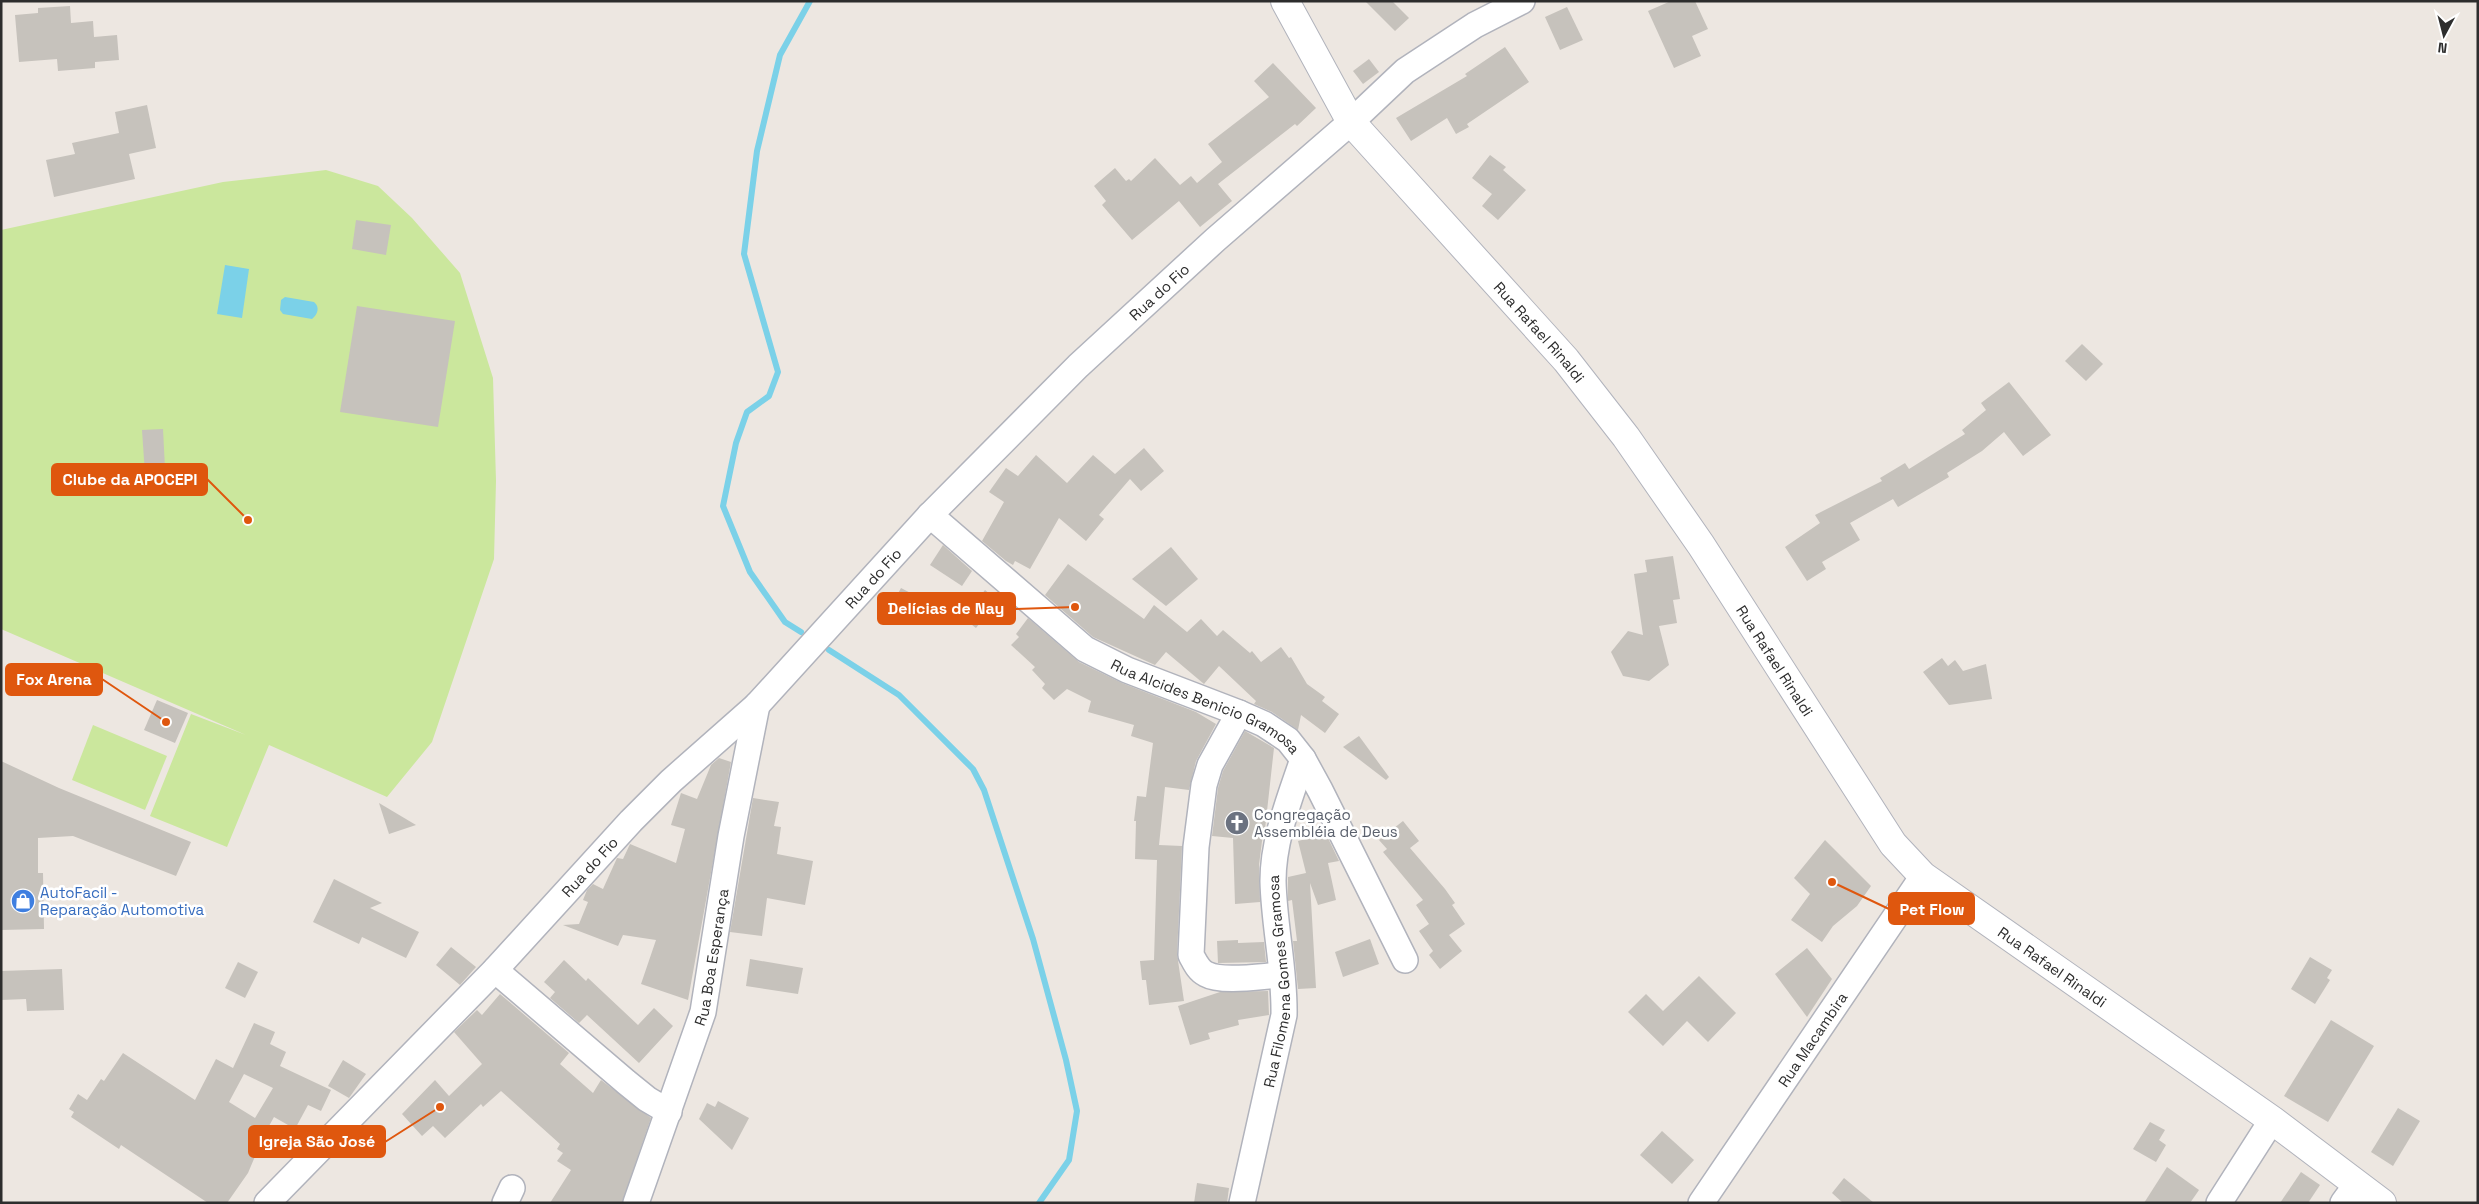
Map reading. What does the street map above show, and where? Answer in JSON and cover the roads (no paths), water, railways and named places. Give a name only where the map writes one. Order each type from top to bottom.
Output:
[{"type":"street","name":"Rua Rafael Rinaldi","points":[[1285,1],[1351,122],[1566,360],[1599,401],[1701,544],[1893,844],[1923,876],[2272,1120],[2350,1193],[2382,1203]]},
{"type":"street","name":"Rua do Fio","points":[[266,1203],[495,970],[631,820],[678,774],[757,706],[930,515],[1078,366],[1215,240],[1351,122],[1405,71],[1475,26],[1522,1]]},
{"type":"street","name":"Rua Alcides Benicio Gramosa","points":[[930,515],[1086,649],[1127,670],[1264,724],[1288,740],[1303,759],[1405,960]]},
{"type":"street","name":"Rua Boa Esperança","points":[[636,1203],[669,1112],[708,992],[731,836],[757,706]]},
{"type":"street","points":[[1239,713],[1210,765],[1204,785],[1196,847],[1191,955],[1197,967],[1205,974],[1216,978],[1281,975]]},
{"type":"street","name":"Rua Filomena Gomes Gramosa","points":[[1242,1203],[1284,1014],[1285,993],[1281,975],[1273,881],[1276,849],[1303,759]]},
{"type":"street","name":"Rua Macambira","points":[[1701,1203],[1923,876]]},
{"type":"street","points":[[495,970],[626,1082],[647,1099],[669,1112]]},
{"type":"street","points":[[2219,1203],[2272,1120]]},
{"type":"water","points":[[225,265],[249,269],[242,318],[217,314]]},
{"type":"water","points":[[285,297],[314,302],[318,308],[316,315],[312,319],[283,314],[280,310],[281,300]]},
{"type":"waterway","points":[[801,632],[785,622],[750,572],[723,506],[736,443],[747,412],[769,396],[778,372],[744,254],[757,151],[780,55],[810,1]]},
{"type":"waterway","points":[[829,650],[899,695],[973,769],[984,790],[1033,939],[1066,1060],[1077,1111],[1069,1160],[1039,1203]]},
{"type":"place","name":"Clube da APOCEPI","points":[[248,520]]},
{"type":"place","name":"Delícias de Nay","points":[[1075,607]]},
{"type":"place","name":"Fox Arena","points":[[166,722]]},
{"type":"place","name":"Congregação Assembléia de Deus","points":[[1237,823]]},
{"type":"place","name":"Pet Flow","points":[[1832,882]]},
{"type":"place","name":"AutoFacil - Reparação Automotiva","points":[[23,901]]},
{"type":"place","name":"Igreja São José","points":[[440,1107]]}]
